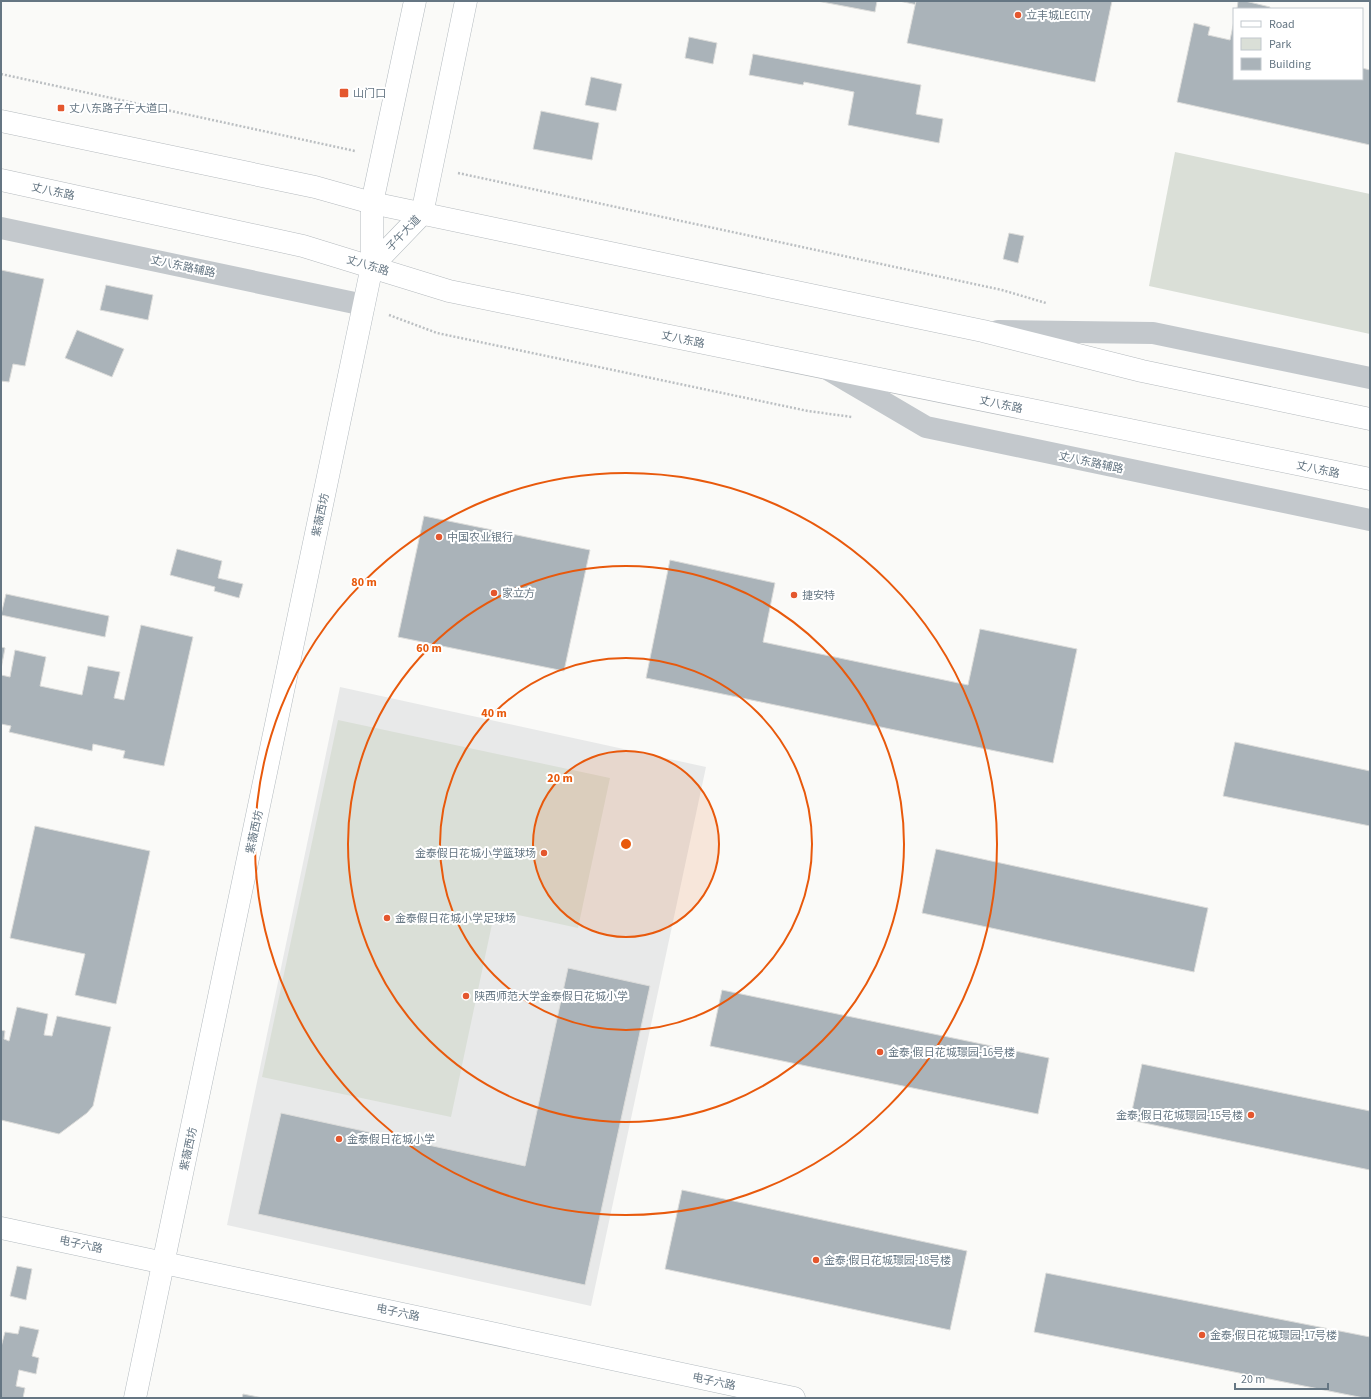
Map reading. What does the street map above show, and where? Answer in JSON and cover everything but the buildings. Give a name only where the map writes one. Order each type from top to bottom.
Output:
[{"type":"main road","name":"子午大道","points":[[372,266],[372,203],[415,1]]},
{"type":"main road","name":"子午大道","points":[[372,266],[422,214],[466,1]]},
{"type":"main road","points":[[1,121],[315,187],[372,203],[422,214],[983,330],[1142,371],[1370,419]]},
{"type":"main road","name":"丈八东路","points":[[1,180],[303,246],[449,290],[1370,479]]},
{"type":"main road","name":"紫薇西坊","points":[[135,1398],[372,266]]},
{"type":"main road","name":"电子六路","points":[[1,1228],[794,1398]]},
{"type":"street","name":"丈八东路辅路","points":[[1,228],[364,305]]},
{"type":"street","points":[[983,330],[1153,333],[1370,378]]},
{"type":"street","name":"丈八东路辅路","points":[[826,368],[926,427],[1370,520]]},
{"type":"path","points":[[1,74],[381,156]]},
{"type":"path","points":[[431,167],[1002,290],[1048,303]]},
{"type":"path","points":[[364,305],[437,333],[808,411],[855,417]]},
{"type":"shaded area","name":"陕西师范大学金泰假日花城小学","points":[[340,687],[706,767],[591,1306],[227,1225]]},
{"type":"green space","points":[[1175,152],[1370,194],[1370,334],[1149,286]]},
{"type":"green space","points":[[338,720],[610,778],[578,928],[495,910],[451,1117],[262,1077]]},
{"type":"place","name":"立丰城LECITY","points":[[1018,15]]},
{"type":"place","name":"山门口","points":[[344,93]]},
{"type":"place","name":"丈八东路子午大道口","points":[[61,108]]},
{"type":"place","name":"中国农业银行","points":[[439,537]]},
{"type":"place","name":"家立方","points":[[494,593]]},
{"type":"place","name":"捷安特","points":[[794,595]]},
{"type":"place","name":"金泰假日花城小学篮球场","points":[[544,853]]},
{"type":"place","name":"金泰假日花城小学足球场","points":[[387,918]]},
{"type":"place","name":"陕西师范大学金泰假日花城小学","points":[[466,996]]},
{"type":"place","name":"金泰·假日花城璟园-16号楼","points":[[880,1052]]},
{"type":"place","name":"金泰·假日花城璟园-15号楼","points":[[1251,1115]]},
{"type":"place","name":"金泰假日花城小学","points":[[339,1139]]},
{"type":"place","name":"金泰·假日花城璟园-18号楼","points":[[816,1260]]},
{"type":"place","name":"金泰·假日花城璟园-17号楼","points":[[1202,1335]]}]
